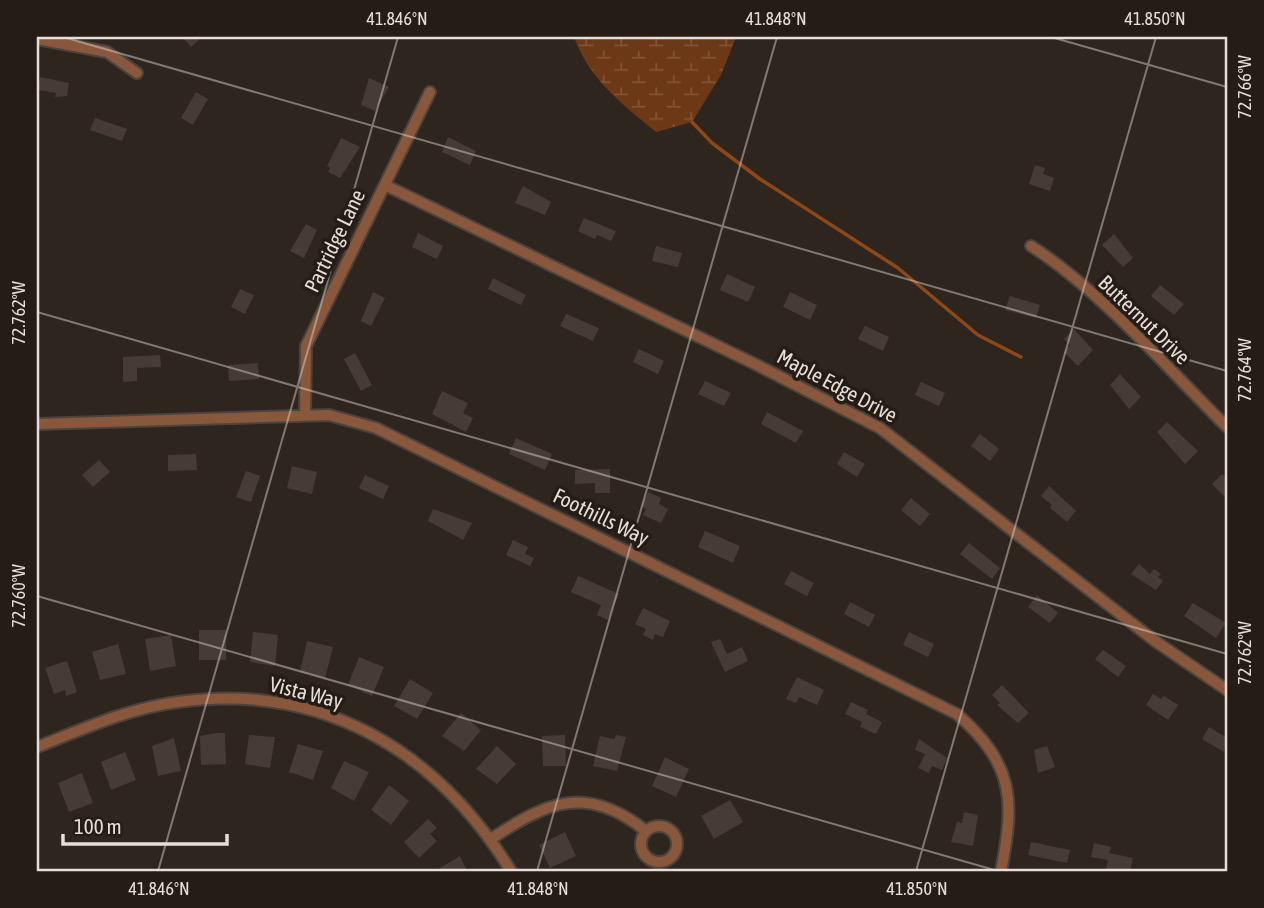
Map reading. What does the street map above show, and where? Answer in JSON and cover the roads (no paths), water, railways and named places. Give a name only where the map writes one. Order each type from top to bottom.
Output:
[{"type":"street","points":[[37,39],[107,52],[137,73]]},
{"type":"street","name":"Partridge Lane","points":[[305,415],[306,346],[430,92]]},
{"type":"street","name":"Maple Edge Drive","points":[[385,185],[757,365],[880,428],[1163,648],[1227,690]]},
{"type":"street","name":"Butternut Drive","points":[[1031,246],[1050,258],[1102,305],[1227,427]]},
{"type":"street","name":"Foothills Way","points":[[37,424],[329,415],[376,428],[957,714],[988,744],[1008,791],[1010,829],[1001,871]]},
{"type":"street","name":"Vista Way","points":[[37,747],[120,716],[178,702],[222,699],[283,704],[355,726],[414,760],[457,797],[491,839],[511,871]]},
{"type":"street","points":[[491,839],[528,815],[550,805],[580,802],[606,807],[646,831]]},
{"type":"waterway","points":[[692,122],[712,143],[760,179],[898,268],[978,335],[1021,357]]}]
